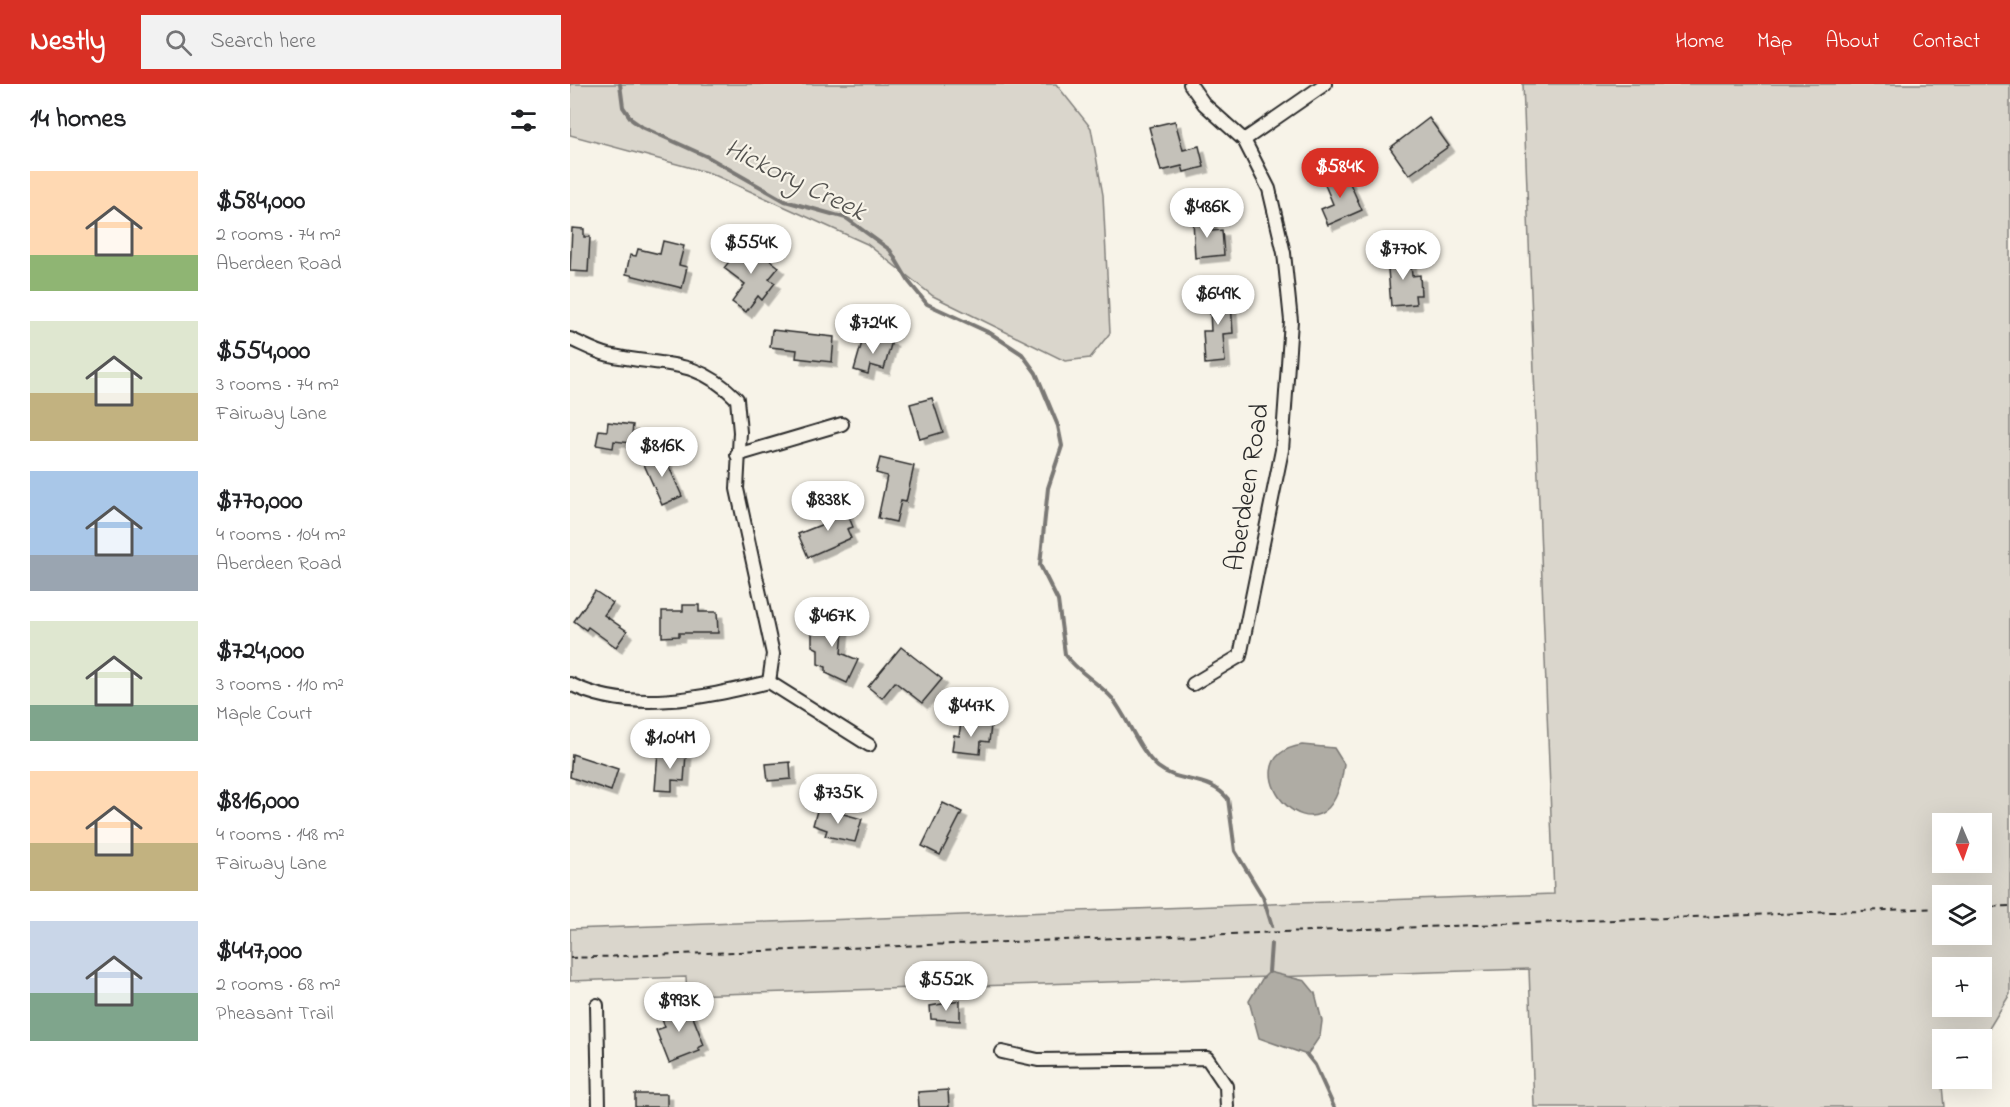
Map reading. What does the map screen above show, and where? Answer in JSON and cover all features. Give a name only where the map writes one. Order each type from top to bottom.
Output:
[{"type":"street","name":"Aberdeen Road","points":[[1190,84],[1204,104],[1244,140],[1269,189],[1284,253],[1291,321],[1282,450],[1240,656],[1193,684]]},
{"type":"street","points":[[1244,140],[1325,84]]},
{"type":"street","points":[[570,339],[608,355],[692,368],[719,380],[737,399],[740,432],[737,489],[773,654],[769,682]]},
{"type":"street","points":[[737,455],[842,423]]},
{"type":"street","points":[[570,684],[590,694],[640,700],[696,699],[769,682],[869,745]]},
{"type":"street","points":[[597,1005],[599,1107]]},
{"type":"street","points":[[1002,1052],[1038,1060],[1207,1058],[1226,1086],[1227,1107]]},
{"type":"path","points":[[1992,907],[2010,906]]},
{"type":"path","points":[[570,958],[1932,908]]},
{"type":"shaded area","points":[[570,84],[1056,84],[1091,128],[1103,195],[1110,333],[1090,358],[1065,361],[933,296],[867,244],[710,173],[570,135]]},
{"type":"shaded area","points":[[1523,84],[2010,84],[2010,994],[1989,1029],[1932,1029],[1932,1089],[1942,1089],[1944,1107],[1534,1107],[1529,969],[687,995],[686,977],[570,981],[570,929],[1554,894]]},
{"type":"shaded area","points":[[1302,745],[1334,748],[1344,764],[1335,798],[1320,814],[1302,815],[1286,805],[1275,789],[1271,771],[1279,755]]},
{"type":"shaded area","points":[[1269,972],[1305,981],[1315,993],[1322,1021],[1320,1036],[1307,1055],[1259,1038],[1249,1001]]},
{"type":"building","points":[[1429,118],[1449,146],[1409,175],[1390,148]]},
{"type":"building","points":[[1175,121],[1183,150],[1199,146],[1204,167],[1184,172],[1182,166],[1161,171],[1149,127]]},
{"type":"building","points":[[1344,170],[1362,210],[1328,225],[1321,209],[1333,204],[1323,180]]},
{"type":"building","points":[[1211,218],[1212,231],[1222,230],[1224,255],[1195,258],[1193,220]]},
{"type":"building","points":[[572,228],[584,229],[584,237],[590,237],[588,272],[570,271]]},
{"type":"building","points":[[663,241],[684,246],[679,265],[687,267],[682,288],[626,274],[630,255],[636,256],[638,249],[660,254]]},
{"type":"building","points":[[745,241],[779,267],[769,279],[775,283],[762,300],[758,296],[746,312],[732,302],[745,284],[724,268]]},
{"type":"building","points":[[1410,255],[1412,276],[1420,275],[1421,295],[1415,295],[1416,304],[1391,306],[1387,257]]},
{"type":"building","points":[[1230,288],[1233,333],[1223,334],[1225,362],[1205,364],[1203,331],[1211,331],[1209,290]]},
{"type":"building","points":[[772,330],[834,337],[832,362],[796,358],[797,350],[770,347]]},
{"type":"building","points":[[875,336],[892,341],[884,369],[870,365],[868,374],[854,370],[862,342],[872,345]]},
{"type":"building","points":[[932,398],[943,432],[920,439],[910,404]]},
{"type":"building","points":[[608,422],[633,425],[631,443],[614,441],[613,448],[596,445],[599,430],[607,431]]},
{"type":"building","points":[[662,451],[682,496],[662,505],[642,460]]},
{"type":"building","points":[[880,458],[914,466],[906,502],[901,501],[896,522],[878,518],[887,476],[876,473]]},
{"type":"building","points":[[843,503],[853,527],[847,529],[851,538],[808,557],[798,534],[828,522],[824,512]]},
{"type":"building","points":[[595,591],[613,603],[604,615],[627,631],[616,647],[588,627],[586,630],[574,621]]},
{"type":"building","points":[[683,605],[699,605],[699,612],[717,612],[718,633],[679,633],[679,636],[662,637],[662,611],[683,611]]},
{"type":"building","points":[[812,619],[844,619],[841,653],[858,660],[847,683],[826,673],[826,667],[818,664],[818,649],[812,646]]},
{"type":"building","points":[[901,647],[942,679],[922,703],[895,682],[882,698],[868,687]]},
{"type":"building","points":[[961,722],[991,726],[989,742],[981,741],[980,754],[952,751],[954,735],[959,736]]},
{"type":"building","points":[[658,752],[686,754],[684,781],[672,780],[672,791],[655,790]]},
{"type":"building","points":[[572,754],[618,769],[611,791],[570,777]]},
{"type":"building","points":[[790,762],[791,779],[768,781],[766,764]]},
{"type":"building","points":[[943,803],[962,812],[940,855],[922,846]]},
{"type":"building","points":[[818,807],[862,819],[855,842],[825,836],[827,830],[813,825]]},
{"type":"building","points":[[680,1001],[685,1014],[691,1012],[704,1045],[698,1048],[700,1051],[669,1063],[656,1030],[665,1027],[658,1010]]},
{"type":"building","points":[[960,1001],[960,1021],[931,1019],[930,1006]]},
{"type":"building","points":[[948,1090],[949,1107],[919,1107],[918,1092]]},
{"type":"building","points":[[635,1094],[667,1094],[667,1107],[635,1107]]},
{"type":"waterway","name":"Hickory Creek","points":[[620,84],[623,107],[632,120],[642,127],[708,157],[785,201],[846,218],[890,250],[909,282],[927,304],[990,333],[1022,354],[1036,373],[1058,426],[1062,446],[1048,488],[1040,565],[1058,601],[1065,654],[1075,666],[1112,698],[1139,743],[1158,767],[1175,776],[1212,786],[1228,799],[1235,851],[1263,897],[1272,926]]},
{"type":"waterway","name":"Hickory Creek","points":[[1269,972],[1271,944]]},
{"type":"waterway","name":"Hickory Creek","points":[[1307,1055],[1315,1065],[1334,1107]]}]
